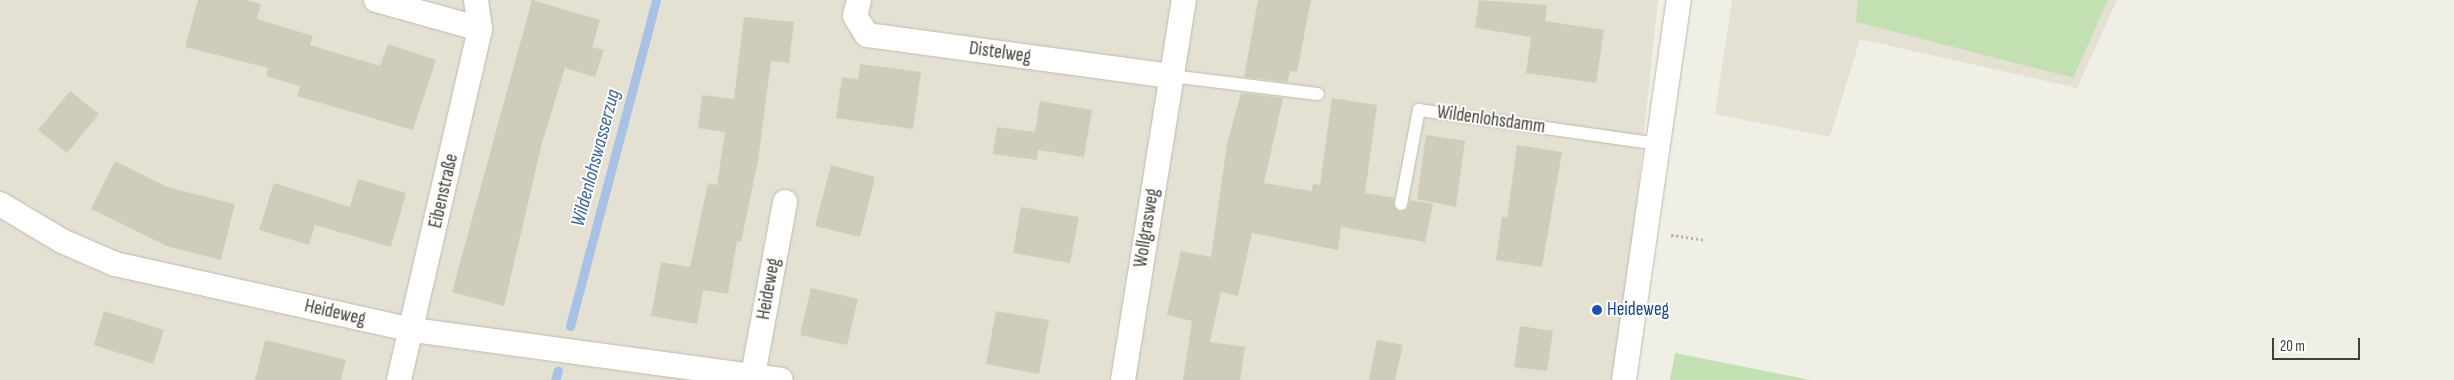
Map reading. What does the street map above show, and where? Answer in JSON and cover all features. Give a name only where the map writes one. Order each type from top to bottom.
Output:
[{"type":"street","points":[[376,0],[480,29]]},
{"type":"street","name":"Eibenstraße","points":[[399,380],[413,330],[480,29],[476,0]]},
{"type":"street","name":"Distelweg","points":[[858,0],[855,16],[867,35],[1171,76]]},
{"type":"street","name":"Wollgrasweg","points":[[1122,380],[1184,0]]},
{"type":"street","points":[[1624,380],[1679,0]]},
{"type":"street","name":"Heideweg","points":[[754,375],[785,202]]},
{"type":"street","name":"Heideweg","points":[[0,204],[62,240],[115,264],[413,330],[686,374],[754,375],[781,380]]},
{"type":"lane","points":[[1171,76],[1318,94]]},
{"type":"lane","name":"Wildenlohsdamm","points":[[1401,204],[1419,110],[1658,144]]},
{"type":"path","points":[[1645,232],[1706,240]]},
{"type":"shaded area","points":[[0,0],[1658,0],[1618,380],[0,380]]},
{"type":"shaded area","points":[[1732,0],[1858,0],[1857,22],[2072,78],[2108,0],[2117,0],[2077,88],[1860,39],[1830,137],[1715,114]]},
{"type":"green space","points":[[1858,0],[2108,0],[2073,78],[1856,22]]},
{"type":"green space","points":[[1675,353],[1810,380],[1670,380]]},
{"type":"building","points":[[198,0],[246,0],[261,4],[257,19],[313,36],[310,45],[380,66],[388,44],[436,60],[413,130],[297,96],[300,86],[266,76],[268,68],[185,47]]},
{"type":"building","points":[[532,0],[600,20],[592,47],[604,50],[595,77],[565,68],[542,143],[504,306],[452,292]]},
{"type":"building","points":[[1258,0],[1311,0],[1297,72],[1290,71],[1287,82],[1244,77]]},
{"type":"building","points":[[1479,0],[1547,5],[1545,21],[1604,30],[1596,83],[1526,73],[1531,37],[1475,28]]},
{"type":"building","points":[[744,17],[794,22],[789,63],[771,61],[758,161],[741,242],[737,241],[728,294],[703,290],[697,324],[651,316],[661,262],[690,267],[708,183],[717,185],[725,132],[698,128],[702,95],[734,99]]},
{"type":"building","points":[[860,64],[921,72],[913,129],[836,118],[842,77],[858,79]]},
{"type":"building","points":[[70,91],[99,114],[67,153],[38,130]]},
{"type":"building","points":[[1241,93],[1283,98],[1264,183],[1312,191],[1313,184],[1320,185],[1332,98],[1377,105],[1365,193],[1394,198],[1394,207],[1400,212],[1407,209],[1410,200],[1433,204],[1425,242],[1341,227],[1338,250],[1252,233],[1238,296],[1221,292],[1210,342],[1245,347],[1240,380],[1183,380],[1192,321],[1167,315],[1181,251],[1211,257],[1227,144]]},
{"type":"building","points":[[1040,101],[1092,110],[1084,157],[1038,150],[1037,160],[993,154],[997,127],[1035,132]]},
{"type":"building","points":[[1426,135],[1465,141],[1456,207],[1417,199]]},
{"type":"building","points":[[1517,145],[1562,152],[1542,267],[1496,260],[1502,217],[1507,218]]},
{"type":"building","points":[[115,161],[167,187],[235,204],[221,260],[167,246],[91,209]]},
{"type":"building","points":[[831,165],[875,177],[860,237],[815,226]]},
{"type":"building","points":[[358,179],[406,193],[391,247],[315,225],[309,245],[259,230],[274,183],[350,207]]},
{"type":"building","points":[[1021,207],[1079,217],[1070,263],[1013,253]]},
{"type":"building","points":[[811,288],[858,299],[847,345],[800,335]]},
{"type":"building","points":[[104,311],[164,330],[153,364],[94,345]]},
{"type":"building","points":[[996,311],[1049,320],[1039,374],[986,364]]},
{"type":"building","points":[[1520,326],[1553,331],[1547,371],[1514,367]]},
{"type":"building","points":[[265,340],[346,360],[341,380],[255,380]]},
{"type":"building","points":[[1377,340],[1403,345],[1395,380],[1369,380]]},
{"type":"waterway","name":"Wildenlohswasserzug","points":[[570,326],[656,0]]},
{"type":"waterway","name":"Wildenlohswasserzug","points":[[555,380],[558,370]]},
{"type":"place","name":"Heideweg","points":[[1597,310]]}]
